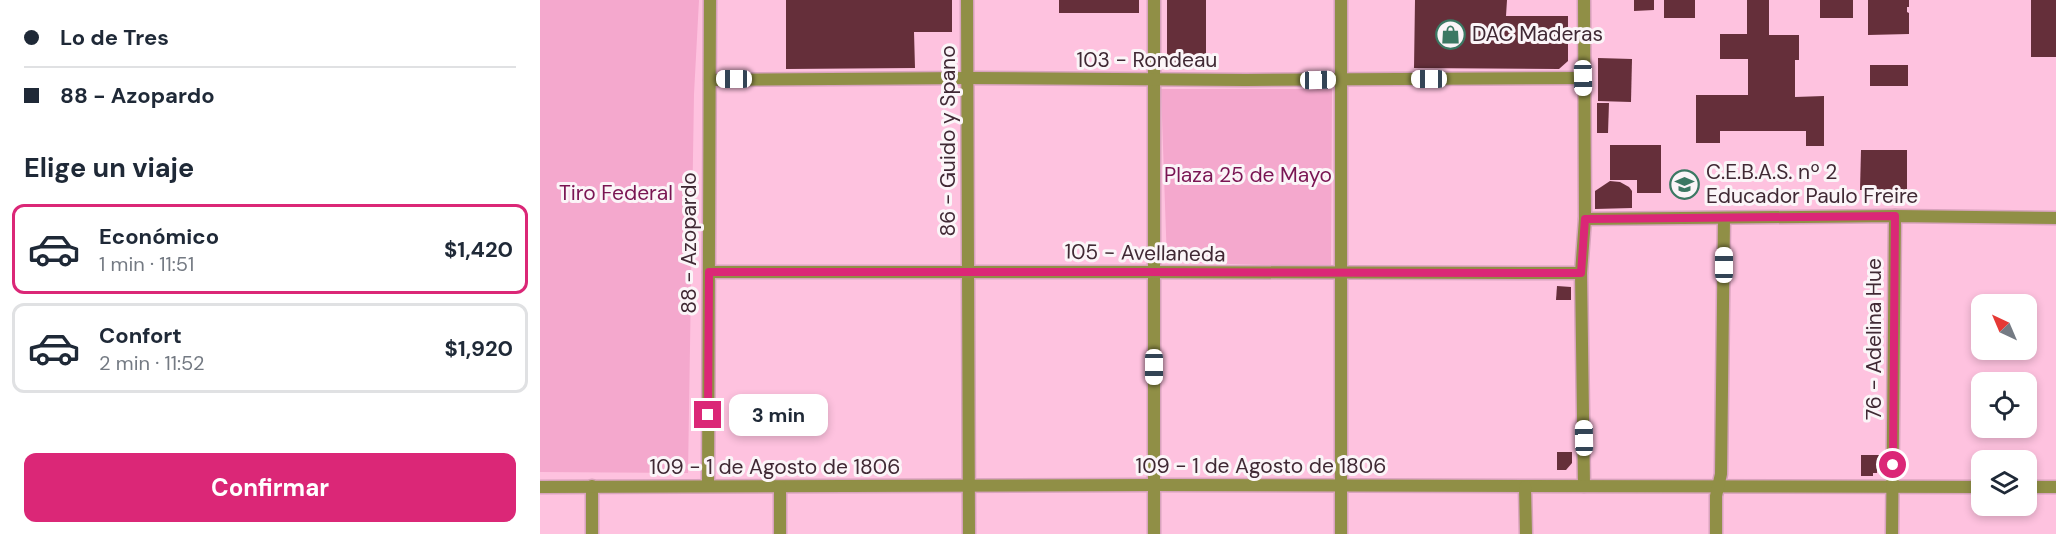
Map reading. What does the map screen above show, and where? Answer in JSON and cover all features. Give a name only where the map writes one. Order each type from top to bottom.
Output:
[{"type":"street","name":"88 - Azopardo","points":[[708,486],[710,0]]},
{"type":"street","name":"86 - Guido y Spano","points":[[967,0],[969,534]]},
{"type":"street","points":[[1154,0],[1154,534]]},
{"type":"street","points":[[1341,0],[1341,534]]},
{"type":"street","points":[[1584,0],[1585,219],[1581,273],[1584,486]]},
{"type":"street","name":"103 - Rondeau","points":[[710,80],[1583,78]]},
{"type":"street","points":[[1585,219],[1895,216],[2056,218]]},
{"type":"street","name":"76 - Adelina Hue","points":[[1892,534],[1895,216]]},
{"type":"street","points":[[1716,534],[1716,496],[1721,474],[1724,219]]},
{"type":"street","name":"105 - Avellaneda","points":[[709,272],[1581,273]]},
{"type":"street","name":"109 - 1 de Agosto de 1806","points":[[540,487],[1154,485],[1971,487]]},
{"type":"street","points":[[592,486],[592,534]]},
{"type":"street","points":[[780,487],[780,534]]},
{"type":"street","points":[[1526,487],[1526,534]]},
{"type":"street","points":[[2037,487],[2056,487]]},
{"type":"green space","name":"Tiro Federal","points":[[540,0],[699,0],[694,94],[688,473],[540,472]]},
{"type":"green space","name":"Plaza 25 de Mayo","points":[[1161,89],[1332,89],[1331,267],[1167,262]]},
{"type":"building","points":[[786,0],[952,0],[952,32],[914,32],[915,68],[786,69]]},
{"type":"building","points":[[1059,0],[1139,0],[1139,13],[1059,13]]},
{"type":"building","points":[[1167,0],[1206,0],[1206,68],[1172,68],[1167,63]]},
{"type":"building","points":[[1415,0],[1507,0],[1506,16],[1568,16],[1568,61],[1559,69],[1414,68]]},
{"type":"building","points":[[1634,0],[1654,0],[1654,10],[1634,11]]},
{"type":"building","points":[[1664,0],[1695,0],[1695,18],[1664,18]]},
{"type":"building","points":[[1747,0],[1769,0],[1769,35],[1799,35],[1799,60],[1795,60],[1795,97],[1824,96],[1824,146],[1806,146],[1806,131],[1720,131],[1720,143],[1696,143],[1696,95],[1748,95],[1748,59],[1720,59],[1720,34],[1747,34]]},
{"type":"building","points":[[1820,0],[1853,0],[1853,18],[1820,18]]},
{"type":"building","points":[[1868,0],[1909,0],[1907,12],[1909,13],[1909,34],[1868,35]]},
{"type":"building","points":[[2031,0],[2056,0],[2056,57],[2031,57]]},
{"type":"building","points":[[1598,58],[1632,59],[1631,102],[1598,101]]},
{"type":"building","points":[[1870,65],[1908,65],[1908,86],[1870,86]]},
{"type":"building","points":[[1597,103],[1609,103],[1608,133],[1597,133]]},
{"type":"building","points":[[1610,145],[1661,145],[1661,193],[1637,193],[1637,180],[1610,180]]},
{"type":"building","points":[[1861,150],[1907,150],[1907,190],[1860,190]]},
{"type":"building","points":[[1610,181],[1620,182],[1629,187],[1632,191],[1632,208],[1595,209],[1595,191]]},
{"type":"building","points":[[1557,286],[1571,287],[1571,300],[1556,300]]},
{"type":"building","points":[[1557,452],[1572,452],[1572,463],[1566,470],[1557,470]]},
{"type":"building","points":[[1861,455],[1881,455],[1880,467],[1877,467],[1877,473],[1873,473],[1873,476],[1861,476]]},
{"type":"place","name":"DAC Maderas","points":[[1451,34]]},
{"type":"place","name":"C.E.B.A.S. nº 2 Educador Paulo Freire","points":[[1685,184]]},
{"type":"route","points":[[708,415],[709,272],[1581,273],[1585,219],[1895,216],[1893,465]]}]
